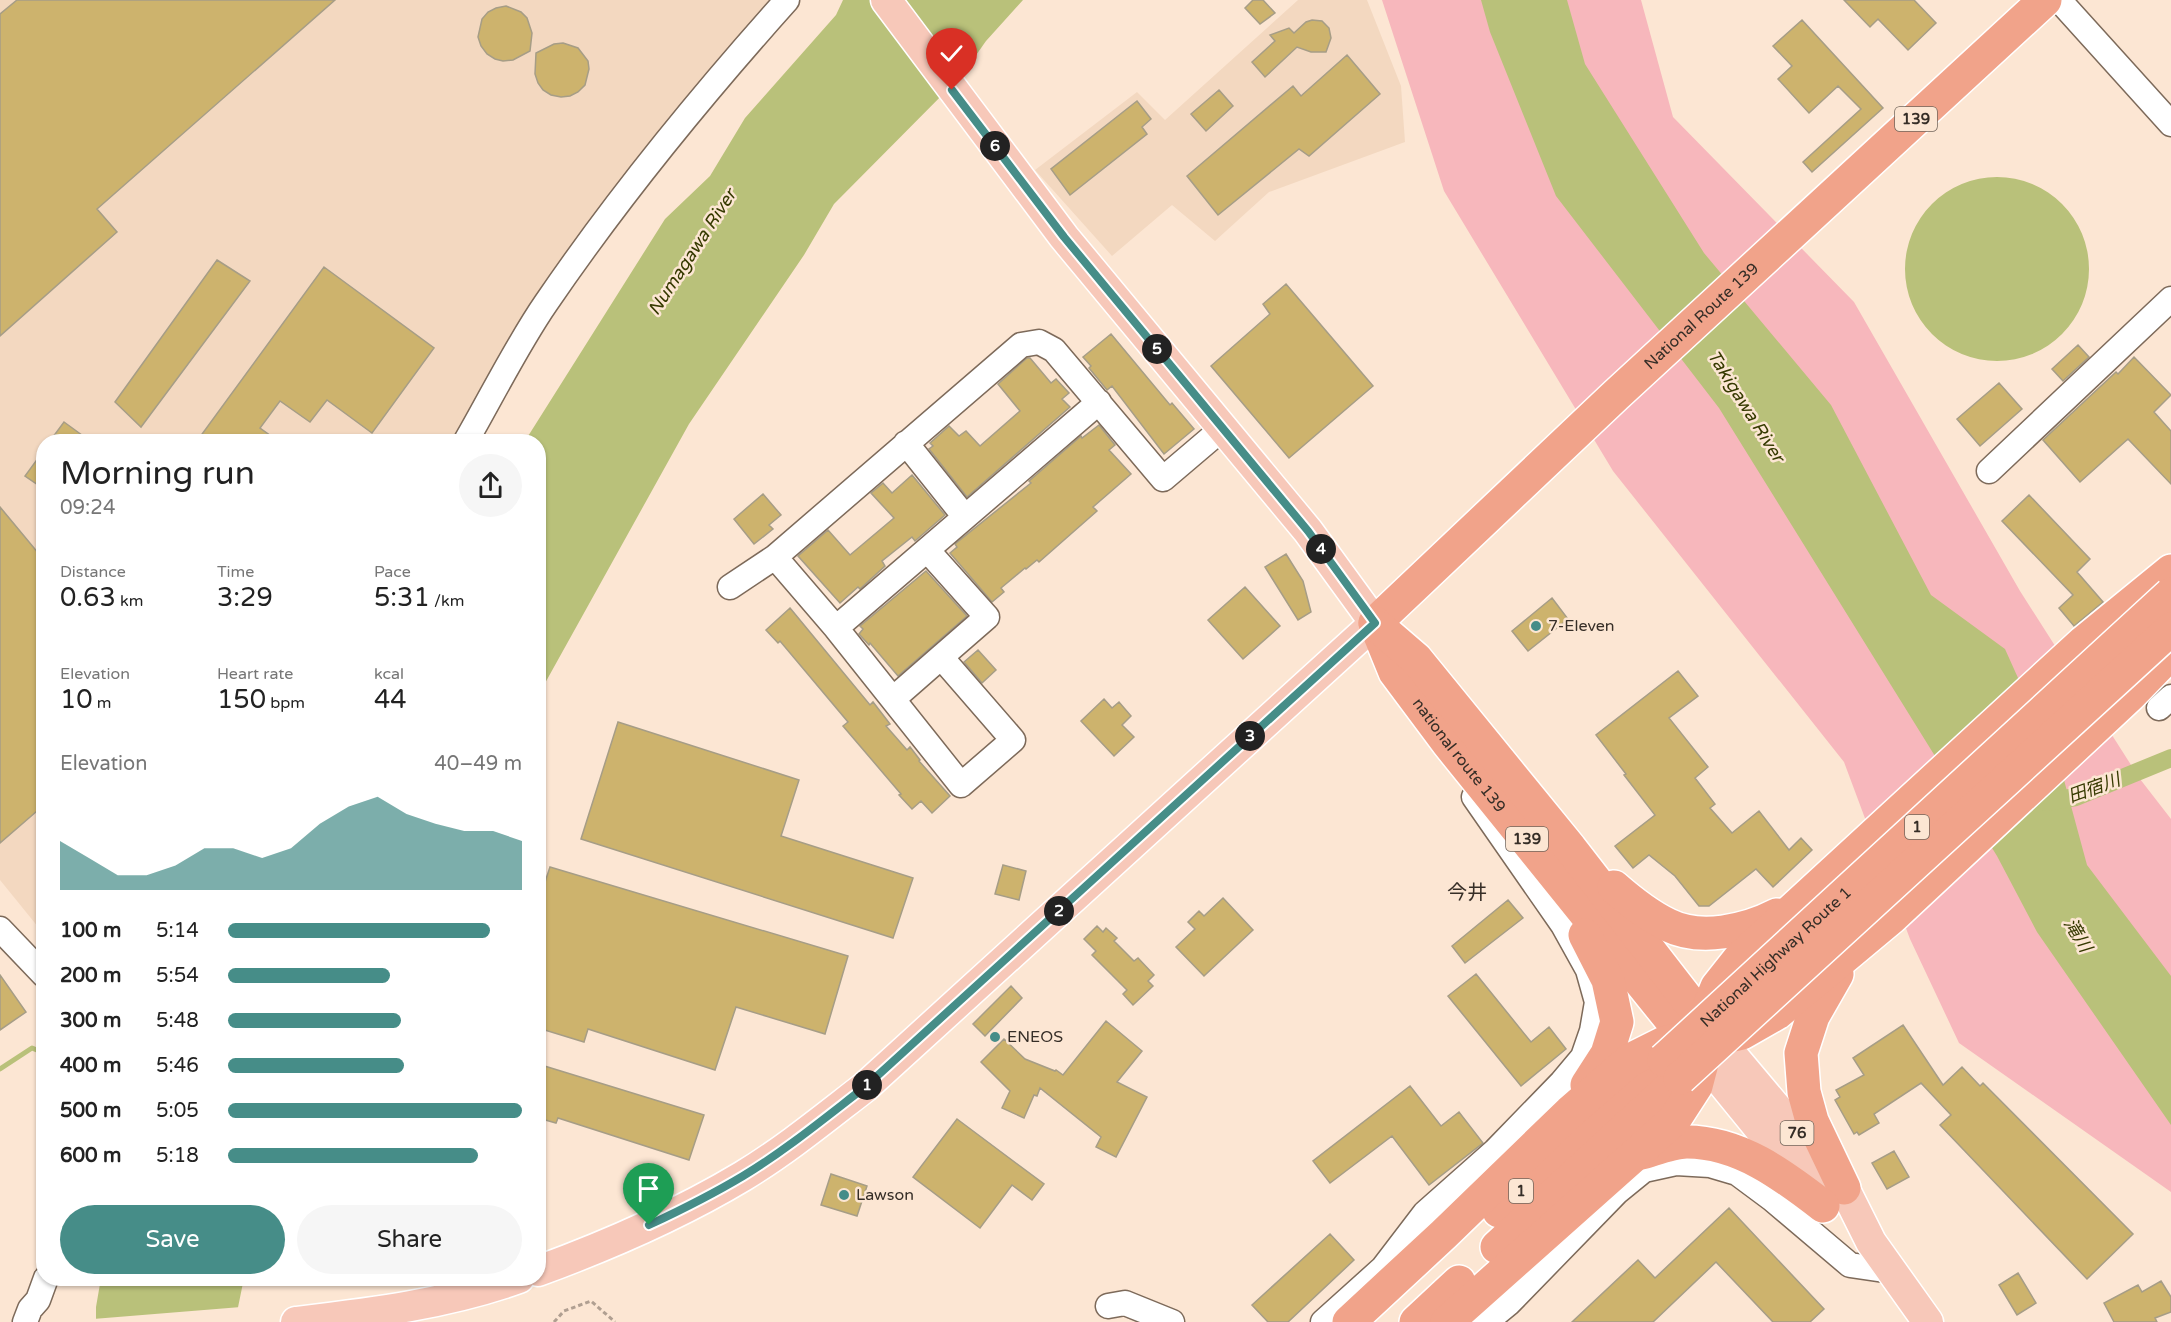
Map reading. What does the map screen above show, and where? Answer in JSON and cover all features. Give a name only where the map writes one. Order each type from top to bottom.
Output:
[{"type":"highway","name":"National Route 139","points":[[1375,623],[1616,395],[2045,0]]},
{"type":"highway","name":"1","points":[[1447,1322],[1674,1120],[1696,1086],[1703,1039],[1717,987],[1740,958],[2084,642],[2171,571]]},
{"type":"highway","name":"National Highway Route 1","points":[[1379,1322],[2171,594]]},
{"type":"highway","name":"national route 139","points":[[1375,623],[1395,672],[1448,742],[1558,855]]},
{"type":"highway","name":"national route 139","points":[[1375,623],[1416,659],[1558,855],[1703,1039]]},
{"type":"highway","name":"National Highway Route 1","points":[[1416,1322],[2171,629]]},
{"type":"highway","name":"1","points":[[1349,1322],[1570,1112],[1630,1060],[1664,1043],[1742,1033],[1777,1013],[1892,917],[2130,695],[2171,653]]},
{"type":"highway","name":"1","points":[[1558,855],[1669,926],[1701,933],[1732,932],[1764,922],[1798,904]]},
{"type":"highway","name":"1","points":[[1558,855],[1608,980],[1617,1022],[1607,1054],[1570,1112]]},
{"type":"highway","name":"1","points":[[1833,1197],[1804,1092],[1801,1053],[1813,1016],[1846,956]]},
{"type":"highway","name":"1","points":[[1637,1154],[1685,1142],[1714,1144],[1749,1157],[1833,1197]]},
{"type":"main road","points":[[546,1268],[605,1246],[694,1204],[745,1175],[832,1112],[874,1079],[1375,623],[1308,531],[1064,237],[886,0]]},
{"type":"main road","name":"76","points":[[1703,1039],[1871,1242],[1921,1312]]},
{"type":"main road","points":[[296,1322],[398,1310],[495,1286]]},
{"type":"street","points":[[470,434],[545,304],[628,188],[738,54],[787,0]]},
{"type":"street","points":[[2058,0],[2171,124]]},
{"type":"street","points":[[1989,471],[2171,300]]},
{"type":"street","points":[[730,587],[775,557],[1021,345],[1039,342],[1054,350],[1163,479],[1223,428]]},
{"type":"street","points":[[836,628],[1100,402]]},
{"type":"street","points":[[906,443],[965,516]]},
{"type":"street","points":[[892,699],[987,617],[928,551]]},
{"type":"street","points":[[775,557],[836,628],[961,785],[1013,740],[941,657]]},
{"type":"street","points":[[1323,1322],[1383,1268],[1425,1213],[1495,1151],[1562,1082],[1583,1057],[1592,1031],[1597,1002],[1588,970],[1563,925],[1461,779],[1448,742]]},
{"type":"street","points":[[0,929],[36,967]]},
{"type":"street","points":[[1486,1322],[1509,1303],[1617,1192],[1644,1170],[1676,1163],[1710,1165],[1737,1173],[1772,1199],[1850,1265],[1891,1271]]},
{"type":"street","points":[[25,1322],[43,1286]]},
{"type":"street","points":[[1108,1306],[1125,1303],[1172,1322]]},
{"type":"street","points":[[1921,1312],[1944,1322]]},
{"type":"path","points":[[554,1322],[564,1311],[591,1300],[615,1322]]},
{"type":"shaded area","points":[[0,0],[771,0],[464,434],[36,434],[36,924],[0,880]]},
{"type":"shaded area","points":[[1298,0],[1367,0],[1401,86],[1405,142],[1269,192],[1215,241],[1172,205],[1112,256],[1035,170],[1137,92],[1165,120]]},
{"type":"shaded area","points":[[1382,0],[1641,0],[1673,117],[1854,302],[2020,591],[2140,779],[2171,819],[2171,1192],[1959,1043],[1910,939],[1844,762],[1613,471],[1444,191]]},
{"type":"water","name":"Numagawa River","points":[[843,0],[1023,0],[986,41],[962,75],[834,204],[804,255],[689,424],[546,681],[546,434],[529,434],[665,219],[710,176],[745,118],[836,15]]},
{"type":"water","points":[[1481,0],[1567,0],[1585,64],[1704,253],[1831,405],[1931,595],[2005,649],[2064,780],[2087,865],[2171,976],[2171,1125],[2037,932],[1997,856],[1719,408],[1556,196],[1490,32]]},
{"type":"water","points":[[1997,177],[2015,178],[2032,184],[2048,192],[2062,204],[2074,218],[2082,234],[2088,251],[2088,287],[2082,304],[2074,320],[2062,334],[2048,346],[2032,354],[2015,360],[1997,361],[1979,360],[1962,354],[1946,346],[1932,334],[1920,320],[1912,304],[1906,287],[1905,269],[1906,251],[1912,234],[1920,218],[1932,204],[1946,192],[1962,184],[1979,178]]},
{"type":"water","points":[[100,1286],[242,1286],[235,1322],[96,1322]]},
{"type":"pier","points":[[241,1307],[238,1322],[93,1322],[93,1319]]},
{"type":"building","points":[[17,0],[335,0],[97,209],[117,232],[0,336],[0,14]]},
{"type":"building","points":[[1253,0],[1263,0],[1275,13],[1260,24],[1245,8]]},
{"type":"building","points":[[1844,0],[1914,0],[1936,23],[1908,50],[1878,19],[1870,27]]},
{"type":"building","points":[[506,6],[521,12],[527,18],[532,33],[530,51],[513,60],[503,61],[487,54],[478,37],[482,19],[488,12]]},
{"type":"building","points":[[1802,20],[1883,108],[1812,172],[1803,162],[1861,109],[1838,86],[1809,113],[1778,79],[1792,66],[1773,46]]},
{"type":"building","points":[[1322,21],[1329,28],[1331,38],[1326,52],[1311,52],[1297,47],[1265,77],[1252,62],[1275,41],[1270,35],[1289,28],[1294,33],[1306,22]]},
{"type":"building","points":[[563,43],[578,48],[588,61],[589,69],[585,85],[578,92],[561,97],[543,90],[535,74],[536,53],[554,44]]},
{"type":"building","points":[[1347,55],[1380,94],[1309,156],[1299,149],[1218,215],[1187,176],[1293,86],[1301,96]]},
{"type":"building","points":[[1219,90],[1233,106],[1206,131],[1191,114]]},
{"type":"building","points":[[1137,101],[1151,119],[1142,127],[1147,134],[1070,195],[1051,169]]},
{"type":"building","points":[[217,260],[250,281],[141,427],[115,402]]},
{"type":"building","points":[[324,267],[434,348],[372,433],[327,400],[310,422],[280,401],[260,428],[268,434],[202,434]]},
{"type":"building","points":[[1286,284],[1373,386],[1289,458],[1211,366],[1270,314],[1263,304]]},
{"type":"building","points":[[1111,334],[1170,405],[1172,403],[1194,429],[1164,454],[1112,386],[1107,390],[1083,357]]},
{"type":"building","points":[[2078,345],[2089,357],[2063,381],[2052,369]]},
{"type":"building","points":[[2134,357],[2171,395],[2154,412],[2171,431],[2171,484],[2128,439],[2080,482],[2043,440]]},
{"type":"building","points":[[1027,358],[1030,358],[1051,383],[1056,379],[1069,393],[1062,399],[1070,407],[967,497],[929,449],[933,446],[930,443],[949,426],[959,436],[966,431],[980,446],[1020,411],[998,384]]},
{"type":"building","points":[[1999,383],[2022,409],[1980,446],[1957,419]]},
{"type":"building","points":[[64,422],[80,434],[55,434]]},
{"type":"building","points":[[1099,425],[1115,445],[1109,450],[1131,474],[1093,507],[1097,511],[1039,562],[1037,560],[1025,568],[1001,588],[1004,592],[992,602],[950,553],[957,547],[955,544],[1031,483],[1029,481],[1081,436],[1082,438]]},
{"type":"building","points":[[36,461],[36,484],[25,476]]},
{"type":"building","points":[[912,475],[945,515],[915,541],[912,537],[882,561],[885,566],[860,589],[858,587],[840,603],[798,556],[828,530],[850,555],[894,518],[871,493],[883,483],[892,493]]},
{"type":"building","points":[[763,494],[781,515],[769,525],[773,529],[754,544],[734,519]]},
{"type":"building","points":[[2029,495],[2090,559],[2077,572],[2103,602],[2074,626],[2059,608],[2073,595],[2002,521]]},
{"type":"building","points":[[0,507],[36,550],[36,812],[0,843]]},
{"type":"building","points":[[1286,554],[1303,581],[1311,612],[1298,620],[1265,567]]},
{"type":"building","points":[[926,571],[967,616],[898,676],[870,643],[869,645],[859,634],[863,629],[860,626]]},
{"type":"building","points":[[1245,587],[1280,626],[1243,659],[1208,620]]},
{"type":"building","name":"7-Eleven","points":[[1552,598],[1568,619],[1528,651],[1512,631]]},
{"type":"building","points":[[790,608],[870,705],[873,702],[890,724],[886,726],[907,750],[910,747],[919,761],[950,796],[932,813],[921,801],[912,809],[899,795],[901,794],[843,726],[848,722],[780,641],[778,643],[766,630]]},
{"type":"building","points":[[978,650],[996,670],[982,683],[964,662]]},
{"type":"building","points":[[1678,671],[1698,696],[1669,718],[1708,767],[1695,778],[1715,804],[1710,808],[1732,833],[1759,811],[1789,850],[1801,838],[1812,850],[1773,887],[1756,869],[1709,906],[1699,906],[1675,876],[1649,855],[1633,868],[1615,846],[1655,815],[1596,735]]},
{"type":"building","points":[[1104,699],[1112,708],[1119,702],[1131,716],[1122,725],[1134,737],[1114,756],[1081,721]]},
{"type":"building","points":[[618,722],[799,780],[781,836],[913,878],[893,938],[581,839]]},
{"type":"building","points":[[1003,865],[1026,871],[1019,900],[995,894]]},
{"type":"building","points":[[550,867],[848,956],[825,1034],[736,1007],[715,1070],[588,1029],[584,1042],[546,1030],[546,879]]},
{"type":"building","points":[[1223,898],[1253,930],[1204,976],[1176,947],[1195,929],[1188,922],[1199,911],[1204,916]]},
{"type":"building","points":[[1508,900],[1523,918],[1465,963],[1452,946]]},
{"type":"building","points":[[1097,926],[1103,932],[1106,928],[1117,938],[1114,941],[1134,961],[1138,958],[1154,975],[1148,981],[1153,986],[1133,1005],[1123,994],[1127,990],[1092,955],[1096,951],[1084,939]]},
{"type":"building","points":[[1476,974],[1531,1042],[1549,1027],[1566,1049],[1521,1086],[1448,996]]},
{"type":"building","points":[[0,975],[26,1012],[0,1030]]},
{"type":"building","points":[[1011,986],[1022,998],[985,1036],[973,1024]]},
{"type":"building","points":[[1106,1021],[1142,1051],[1117,1082],[1147,1097],[1116,1157],[1096,1147],[1101,1137],[1040,1088],[1037,1096],[1034,1095],[1024,1118],[1002,1108],[1010,1091],[981,1062],[1004,1039],[1025,1059],[1056,1070],[1063,1075]]},
{"type":"building","points":[[1903,1025],[1943,1085],[1962,1067],[1980,1086],[1983,1083],[2133,1234],[2087,1279],[1940,1125],[1951,1115],[1921,1083],[1874,1114],[1879,1123],[1859,1135],[1857,1132],[1854,1134],[1835,1100],[1840,1097],[1836,1090],[1864,1075],[1853,1058]]},
{"type":"building","points":[[546,1066],[704,1115],[689,1160],[558,1118],[556,1123],[546,1120]]},
{"type":"building","points":[[1410,1086],[1441,1126],[1459,1112],[1483,1143],[1429,1185],[1392,1136],[1330,1183],[1313,1161]]},
{"type":"building","points":[[957,1119],[1044,1184],[1032,1200],[1012,1185],[980,1228],[913,1177]]},
{"type":"building","points":[[1894,1151],[1909,1177],[1887,1189],[1872,1163]]},
{"type":"building","name":"Lawson","points":[[831,1174],[867,1186],[857,1216],[821,1205]]},
{"type":"building","points":[[1729,1208],[1824,1309],[1810,1322],[1773,1322],[1716,1262],[1653,1322],[1572,1322],[1638,1260],[1655,1278]]},
{"type":"building","points":[[1330,1234],[1354,1260],[1288,1322],[1268,1322],[1252,1305]]},
{"type":"building","points":[[2018,1273],[2036,1303],[2017,1315],[1999,1285]]},
{"type":"building","points":[[2161,1281],[2171,1297],[2171,1312],[2155,1318],[2157,1322],[2114,1322],[2104,1303],[2138,1285],[2142,1292]]},
{"type":"waterway","name":"田宿川","points":[[2046,802],[2076,797],[2171,758]]},
{"type":"waterway","points":[[0,1069],[32,1048],[36,1050]]},
{"type":"place","name":"7-Eleven","points":[[1536,626]]},
{"type":"place","name":"ENEOS","points":[[995,1037]]},
{"type":"place","name":"Lawson","points":[[844,1195]]},
{"type":"district","name":"今井","points":[[1467,893]]},
{"type":"route","points":[[649,1225],[694,1204],[745,1175],[799,1138],[865,1087],[1375,623],[1308,531],[1064,237],[952,90]]},
{"type":"water label","name":"Takigawa River","points":[[1746,406]]},
{"type":"water label","name":"滝川","points":[[2078,935]]}]
